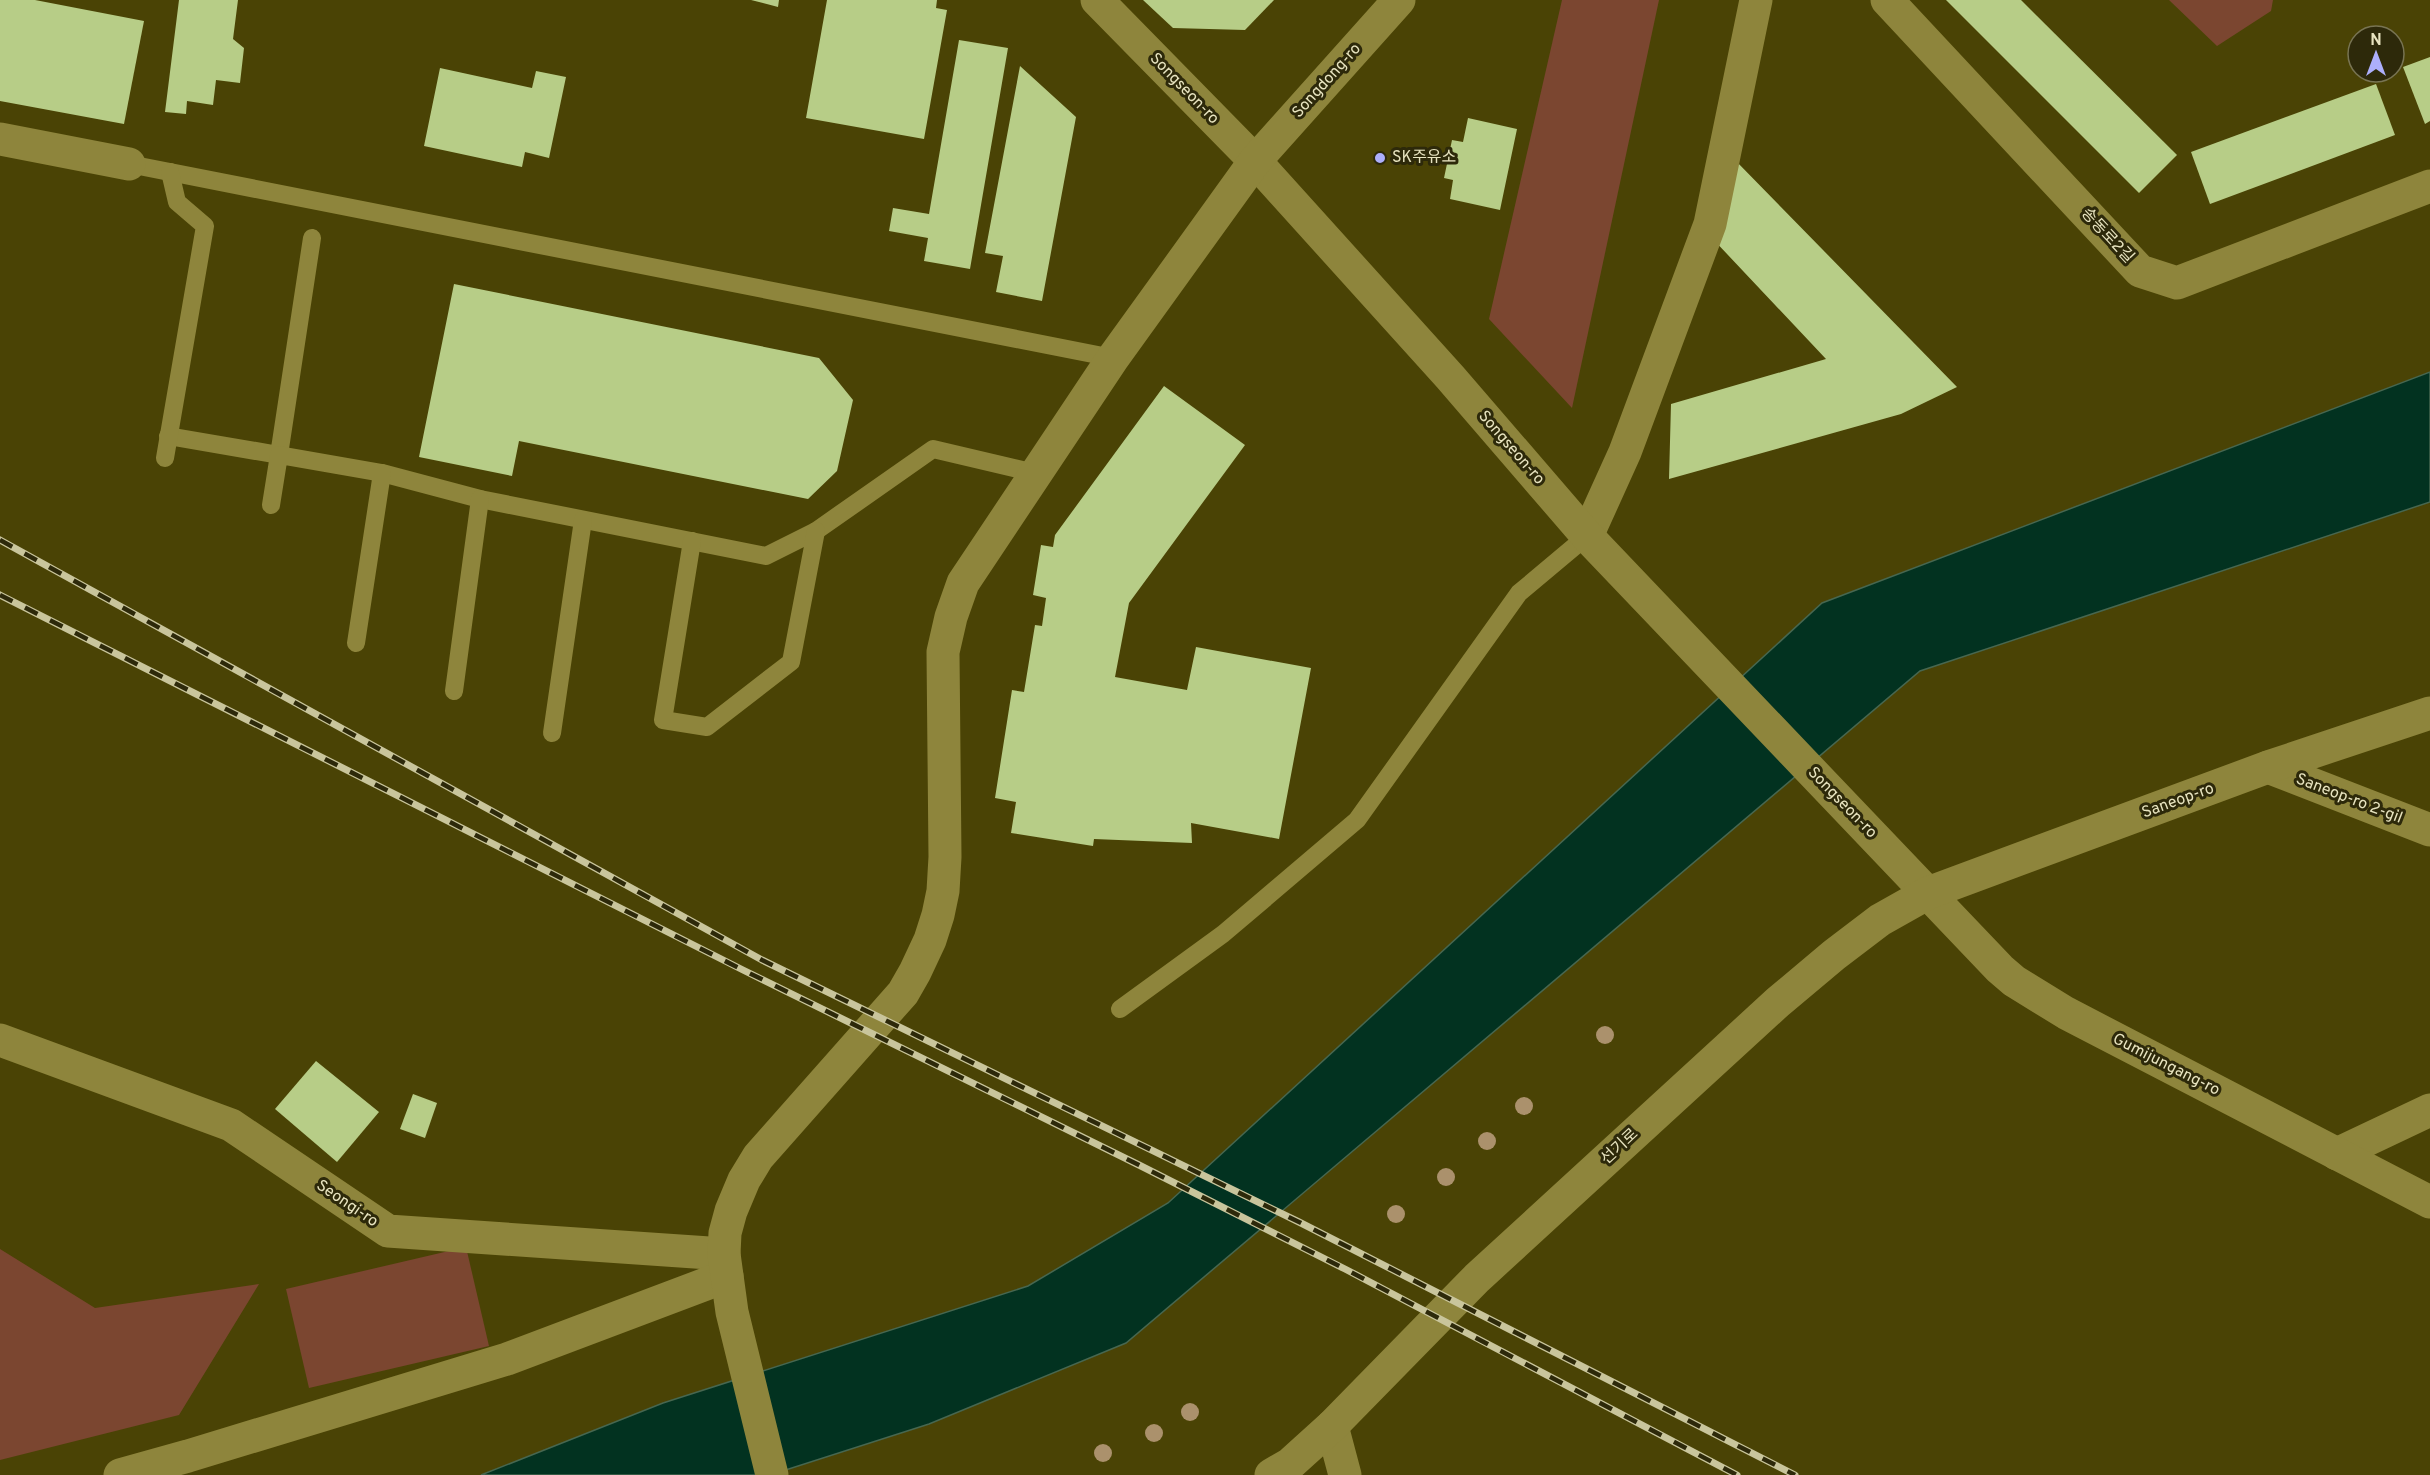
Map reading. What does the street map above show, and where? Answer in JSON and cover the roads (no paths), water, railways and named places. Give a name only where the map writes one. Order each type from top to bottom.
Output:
[{"type":"street","name":"Songseon-ro","points":[[1097,0],[1255,161],[1450,377],[1587,536],[1928,893]]},
{"type":"street","name":"Songdong-ro","points":[[772,1475],[732,1312],[725,1265],[725,1233],[744,1180],[758,1157],[903,993],[930,940],[943,891],[945,857],[943,652],[951,617],[963,583],[1113,358],[1255,161],[1399,0]]},
{"type":"street","points":[[1587,536],[1625,452],[1710,224],[1756,0]]},
{"type":"street","name":"송동로2길","points":[[1887,0],[2140,271],[2177,283],[2430,186]]},
{"type":"street","points":[[0,139],[129,164]]},
{"type":"street","name":"Saneop-ro","points":[[1928,893],[2268,767],[2430,712]]},
{"type":"street","name":"Saneop-ro 2-gil","points":[[2268,767],[2430,830]]},
{"type":"street","name":"Gumijungang-ro","points":[[1928,893],[1982,951],[2014,981],[2066,1013],[2430,1202]]},
{"type":"street","name":"선기로","points":[[1332,1426],[1477,1278],[1778,1002],[1833,955],[1880,920],[1928,893]]},
{"type":"street","name":"Seongi-ro","points":[[0,1040],[231,1125],[388,1231],[725,1265]]},
{"type":"street","points":[[2337,1154],[2430,1110]]},
{"type":"street","points":[[120,1475],[507,1359],[725,1265]]},
{"type":"street","points":[[1271,1475],[1290,1464],[1332,1426],[1345,1475]]},
{"type":"lane","points":[[129,164],[1113,358]]},
{"type":"lane","points":[[165,458],[205,226],[177,202],[170,172]]},
{"type":"lane","points":[[272,505],[312,238]]},
{"type":"lane","points":[[168,436],[382,473],[480,499],[766,556],[816,531],[933,449],[1035,473]]},
{"type":"lane","points":[[357,643],[382,473]]},
{"type":"lane","points":[[454,691],[480,499]]},
{"type":"lane","points":[[552,733],[583,520]]},
{"type":"lane","points":[[692,542],[663,720],[707,727],[791,662],[816,531]]},
{"type":"lane","points":[[1120,1009],[1223,934],[1357,820],[1519,593],[1587,536]]},
{"type":"railway","points":[[0,540],[762,960],[1299,1222],[1795,1475]]},
{"type":"railway","points":[[0,595],[743,970],[1345,1269],[1737,1475]]},
{"type":"place","name":"SK주유소","points":[[1380,158]]}]
